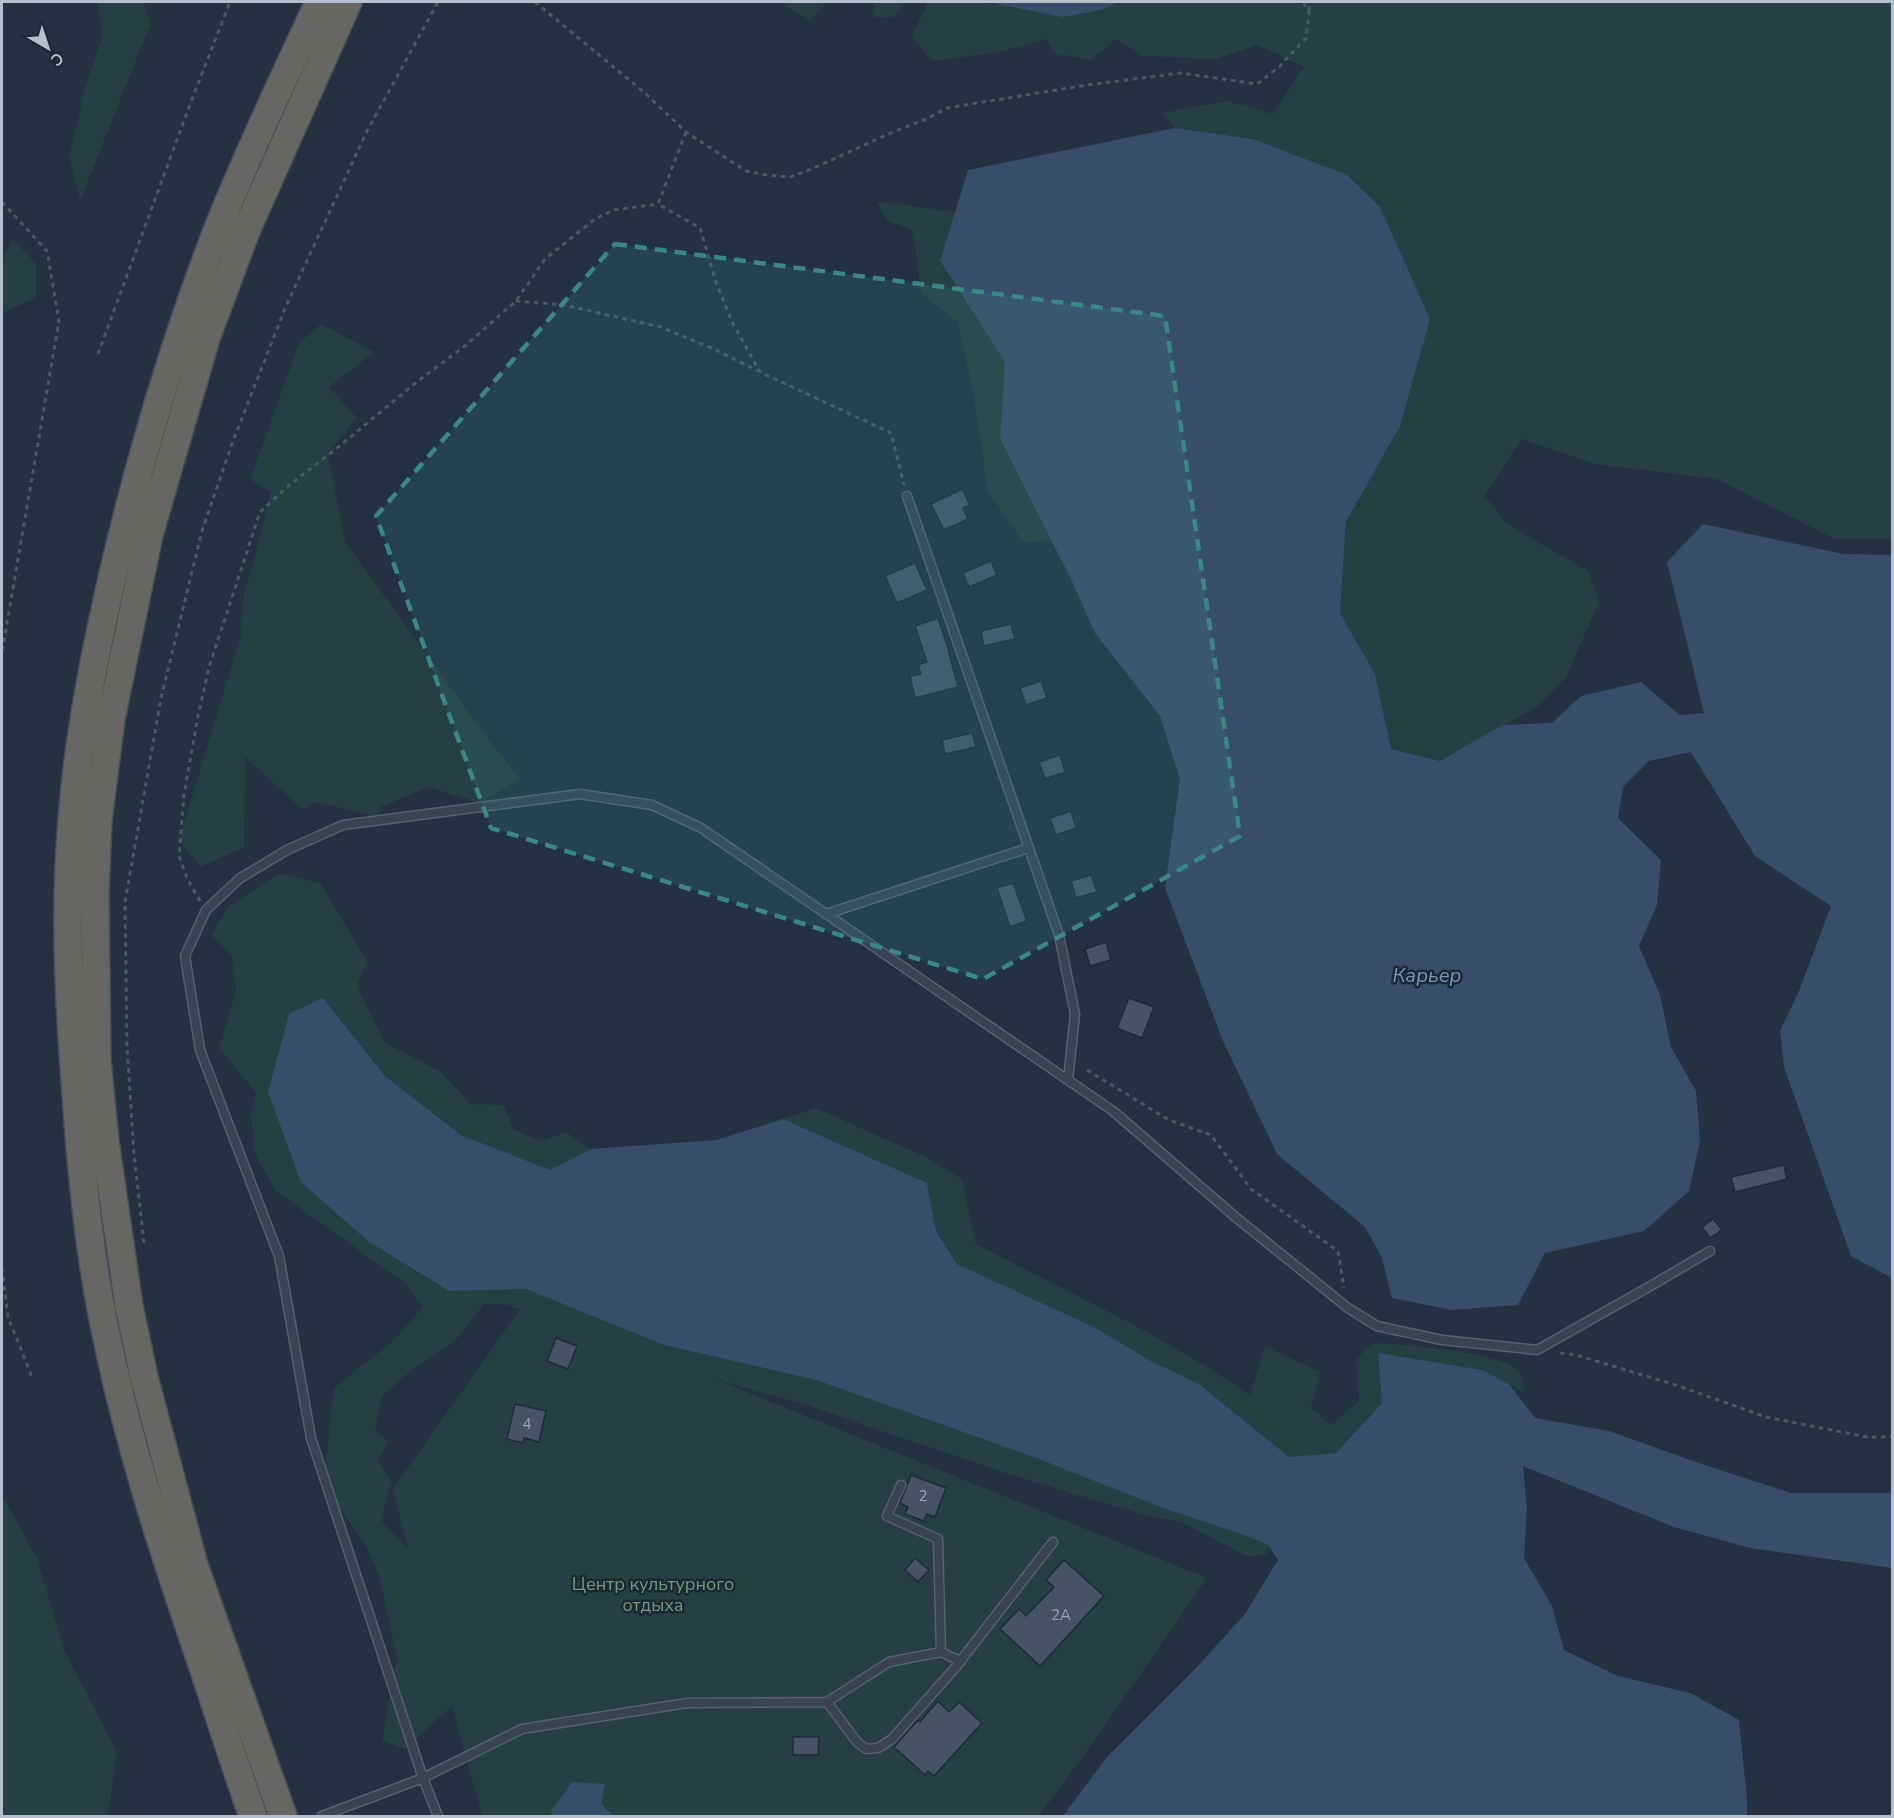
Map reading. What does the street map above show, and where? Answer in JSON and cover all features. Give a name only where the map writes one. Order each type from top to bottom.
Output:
[{"type":"highway","points":[[253,1816],[170,1572],[117,1386],[102,1315],[80,1146],[69,980],[67,898],[72,817],[84,719],[100,632],[148,434],[181,329],[220,223],[319,2]]},
{"type":"highway","points":[[283,1816],[194,1565],[144,1377],[129,1306],[105,1141],[97,1060],[95,894],[98,820],[111,719],[149,535],[176,439],[206,338],[246,231],[348,2]]},
{"type":"lane","points":[[907,496],[1059,935],[1075,1014],[1068,1080]]},
{"type":"lane","points":[[438,1816],[423,1778],[311,1438],[279,1256],[200,1050],[185,956],[206,910],[239,879],[286,850],[343,825],[580,794],[652,805],[701,828],[1113,1112],[1239,1220],[1348,1308],[1377,1326],[1442,1340],[1537,1350],[1710,1251]]},
{"type":"lane","points":[[826,914],[1029,848]]},
{"type":"lane","points":[[901,1485],[887,1516],[938,1539],[941,1652]]},
{"type":"lane","points":[[827,1702],[856,1742],[866,1749],[878,1748],[892,1739],[960,1661],[1053,1542]]},
{"type":"lane","points":[[322,1816],[423,1778],[522,1729],[687,1703],[827,1702],[889,1662],[941,1652],[960,1661]]},
{"type":"path","points":[[98,354],[230,2]]},
{"type":"path","points":[[145,1247],[134,1155],[127,1046],[125,902],[160,698],[202,531],[233,441],[286,306],[367,131],[438,2]]},
{"type":"path","points":[[535,2],[645,93],[686,132],[746,171],[790,177],[837,159],[947,108],[1087,85],[1181,73],[1257,84],[1279,67],[1306,38],[1309,2]]},
{"type":"path","points":[[1303,2],[1309,13]]},
{"type":"path","points":[[658,204],[686,132]]},
{"type":"path","points":[[2,202],[47,251],[59,321],[2,652]]},
{"type":"path","points":[[206,910],[187,878],[179,856],[184,794],[209,667],[260,512],[286,488],[466,345],[516,301],[545,259],[595,219],[614,210],[658,204],[700,228],[716,282],[732,322],[760,372]]},
{"type":"path","points":[[516,301],[564,305],[661,327],[716,350],[891,433],[907,496]]},
{"type":"path","points":[[1087,1070],[1169,1120],[1211,1135],[1251,1189],[1338,1251],[1348,1308]]},
{"type":"path","points":[[2,1268],[8,1317],[32,1377]]},
{"type":"path","points":[[1537,1350],[1576,1354],[1679,1386],[1766,1417],[1867,1437],[1893,1437]]},
{"type":"highlighted area","points":[[615,244],[1165,316],[1240,836],[983,979],[491,828],[376,516]]},
{"type":"green space","points":[[97,2],[144,2],[150,25],[80,201],[69,158],[85,88],[103,34]]},
{"type":"green space","points":[[779,2],[827,2],[810,21]]},
{"type":"green space","points":[[874,2],[906,2],[893,18],[874,17]]},
{"type":"green space","points":[[920,2],[987,2],[1105,9],[1118,2],[1892,2],[1892,538],[1833,538],[1717,479],[1594,464],[1521,439],[1485,496],[1506,523],[1589,572],[1599,602],[1566,677],[1540,705],[1440,761],[1391,749],[1375,674],[1340,613],[1346,522],[1400,426],[1253,139],[1175,128],[1162,113],[1227,101],[1273,114],[1304,67],[1258,45],[1216,59],[1143,56],[1116,39],[1091,60],[1054,53],[1045,39],[1000,52],[933,61],[911,37],[927,5]]},
{"type":"green space","points":[[876,201],[955,212],[940,262],[1005,362],[1000,439],[1052,540],[1023,542],[988,491],[973,390],[957,321],[921,293],[913,231],[887,220]]},
{"type":"green space","points":[[12,239],[36,263],[36,298],[2,313],[2,262]]},
{"type":"green space","points":[[321,324],[374,352],[329,387],[357,418],[328,452],[345,542],[485,735],[520,779],[480,803],[429,787],[381,807],[379,817],[315,802],[303,810],[245,757],[244,847],[201,867],[179,840],[241,635],[244,593],[271,492],[250,480],[299,343]]},
{"type":"green space","name":"Центр культурного отдыха","points":[[280,873],[320,883],[367,961],[357,987],[385,1043],[439,1071],[471,1104],[504,1105],[513,1129],[541,1141],[566,1132],[591,1149],[550,1170],[461,1135],[385,1076],[323,998],[369,1242],[449,1291],[526,1289],[664,1345],[816,1380],[1031,1456],[1160,1507],[1247,1536],[1268,1545],[1266,1555],[1247,1556],[1181,1522],[1141,1514],[1008,1474],[803,1404],[712,1378],[1207,1578],[1039,1816],[482,1816],[452,1706],[405,1749],[382,1741],[397,1659],[379,1574],[365,1544],[323,1485],[334,1388],[392,1342],[423,1307],[406,1284],[276,1191],[254,1152],[251,1114],[256,1093],[219,1048],[236,991],[232,956],[211,936],[229,906]],"holes":[[[484,1304],[503,1304],[520,1309],[393,1489],[408,1548],[381,1520],[391,1481],[378,1462],[389,1441],[375,1431],[382,1396],[413,1369],[454,1342]]]},
{"type":"green space","points":[[816,1108],[928,1158],[962,1179],[976,1244],[1150,1334],[1250,1395],[1265,1346],[1320,1372],[1311,1408],[1331,1425],[1359,1401],[1356,1359],[1370,1345],[1377,1343],[1475,1354],[1494,1359],[1509,1364],[1518,1371],[1525,1389],[1521,1392],[1509,1384],[1379,1353],[1382,1403],[1336,1453],[1289,1457],[1199,1384],[1149,1360],[1094,1327],[957,1264],[936,1231],[927,1183],[783,1119]]},
{"type":"green space","points":[[2,1495],[37,1558],[64,1650],[117,1752],[108,1816],[2,1816]]},
{"type":"water","points":[[987,2],[1118,2],[1105,9],[1063,17]]},
{"type":"water","name":"Карьер","points":[[1175,128],[1253,139],[1347,175],[1380,207],[1430,319],[1400,426],[1346,522],[1340,613],[1375,674],[1391,749],[1440,761],[1502,725],[1552,723],[1581,696],[1641,682],[1680,715],[1704,713],[1667,562],[1703,524],[1843,554],[1892,555],[1892,1278],[1851,1256],[1784,1067],[1780,1031],[1799,991],[1831,906],[1755,856],[1691,752],[1649,761],[1623,787],[1618,818],[1661,860],[1657,905],[1639,946],[1660,995],[1671,1047],[1696,1091],[1700,1141],[1689,1191],[1644,1231],[1545,1253],[1518,1305],[1452,1310],[1392,1298],[1382,1258],[1365,1227],[1277,1154],[1223,1041],[1165,888],[1180,779],[1160,716],[1095,633],[1071,579],[1000,439],[1005,362],[940,261],[968,170]]},
{"type":"water","points":[[323,998],[385,1076],[461,1135],[550,1170],[591,1149],[716,1140],[783,1119],[927,1183],[936,1231],[957,1264],[1094,1327],[1149,1360],[1199,1384],[1289,1457],[1336,1453],[1382,1403],[1378,1353],[1482,1370],[1509,1384],[1535,1418],[1609,1431],[1791,1493],[1892,1493],[1892,1568],[1750,1548],[1674,1527],[1523,1466],[1527,1508],[1524,1558],[1552,1606],[1564,1650],[1618,1676],[1690,1693],[1739,1720],[1747,1816],[1063,1816],[1107,1757],[1197,1667],[1245,1614],[1278,1560],[1268,1545],[1160,1507],[1031,1456],[816,1380],[664,1345],[526,1289],[449,1291],[369,1242],[301,1182],[268,1092],[289,1014]]},
{"type":"water","points":[[572,1782],[605,1784],[601,1804],[614,1816],[552,1816],[551,1811]]},
{"type":"building","points":[[962,489],[970,505],[963,508],[968,519],[944,530],[931,504]]},
{"type":"building","points":[[991,561],[997,575],[969,587],[963,573]]},
{"type":"building","points":[[915,563],[927,590],[897,603],[885,576]]},
{"type":"building","points":[[938,618],[958,687],[915,698],[910,676],[921,674],[918,665],[927,662],[915,626]]},
{"type":"building","points":[[1011,624],[1015,639],[984,646],[981,631]]},
{"type":"building","points":[[1041,681],[1047,698],[1026,705],[1020,688]]},
{"type":"building","points":[[972,733],[976,747],[945,754],[942,740]]},
{"type":"building","points":[[1060,755],[1065,772],[1045,779],[1039,762]]},
{"type":"building","points":[[1071,811],[1076,828],[1056,835],[1050,818]]},
{"type":"building","points":[[1091,875],[1097,892],[1076,898],[1071,881]]},
{"type":"building","points":[[1013,883],[1027,921],[1010,927],[997,888]]},
{"type":"building","points":[[1106,942],[1111,960],[1090,966],[1085,949]]},
{"type":"building","points":[[1129,998],[1154,1007],[1142,1038],[1117,1028]]},
{"type":"building","points":[[1784,1165],[1787,1179],[1735,1192],[1731,1177]]},
{"type":"building","points":[[1713,1219],[1722,1230],[1710,1238],[1702,1227]]},
{"type":"building","points":[[556,1338],[577,1346],[568,1369],[547,1361]]},
{"type":"building","points":[[515,1404],[546,1411],[539,1442],[524,1438],[523,1443],[507,1439]]},
{"type":"building","points":[[911,1475],[946,1488],[935,1517],[927,1514],[924,1521],[905,1514],[908,1507],[900,1503]]},
{"type":"building","points":[[915,1558],[929,1570],[918,1582],[905,1570]]},
{"type":"building","points":[[1064,1560],[1104,1596],[1040,1666],[1000,1629],[1019,1609],[1026,1616],[1054,1587],[1046,1580]]},
{"type":"building","points":[[938,1701],[949,1712],[959,1702],[982,1723],[934,1776],[928,1771],[925,1775],[894,1747]]},
{"type":"building","points":[[793,1737],[819,1737],[818,1755],[793,1755]]}]
